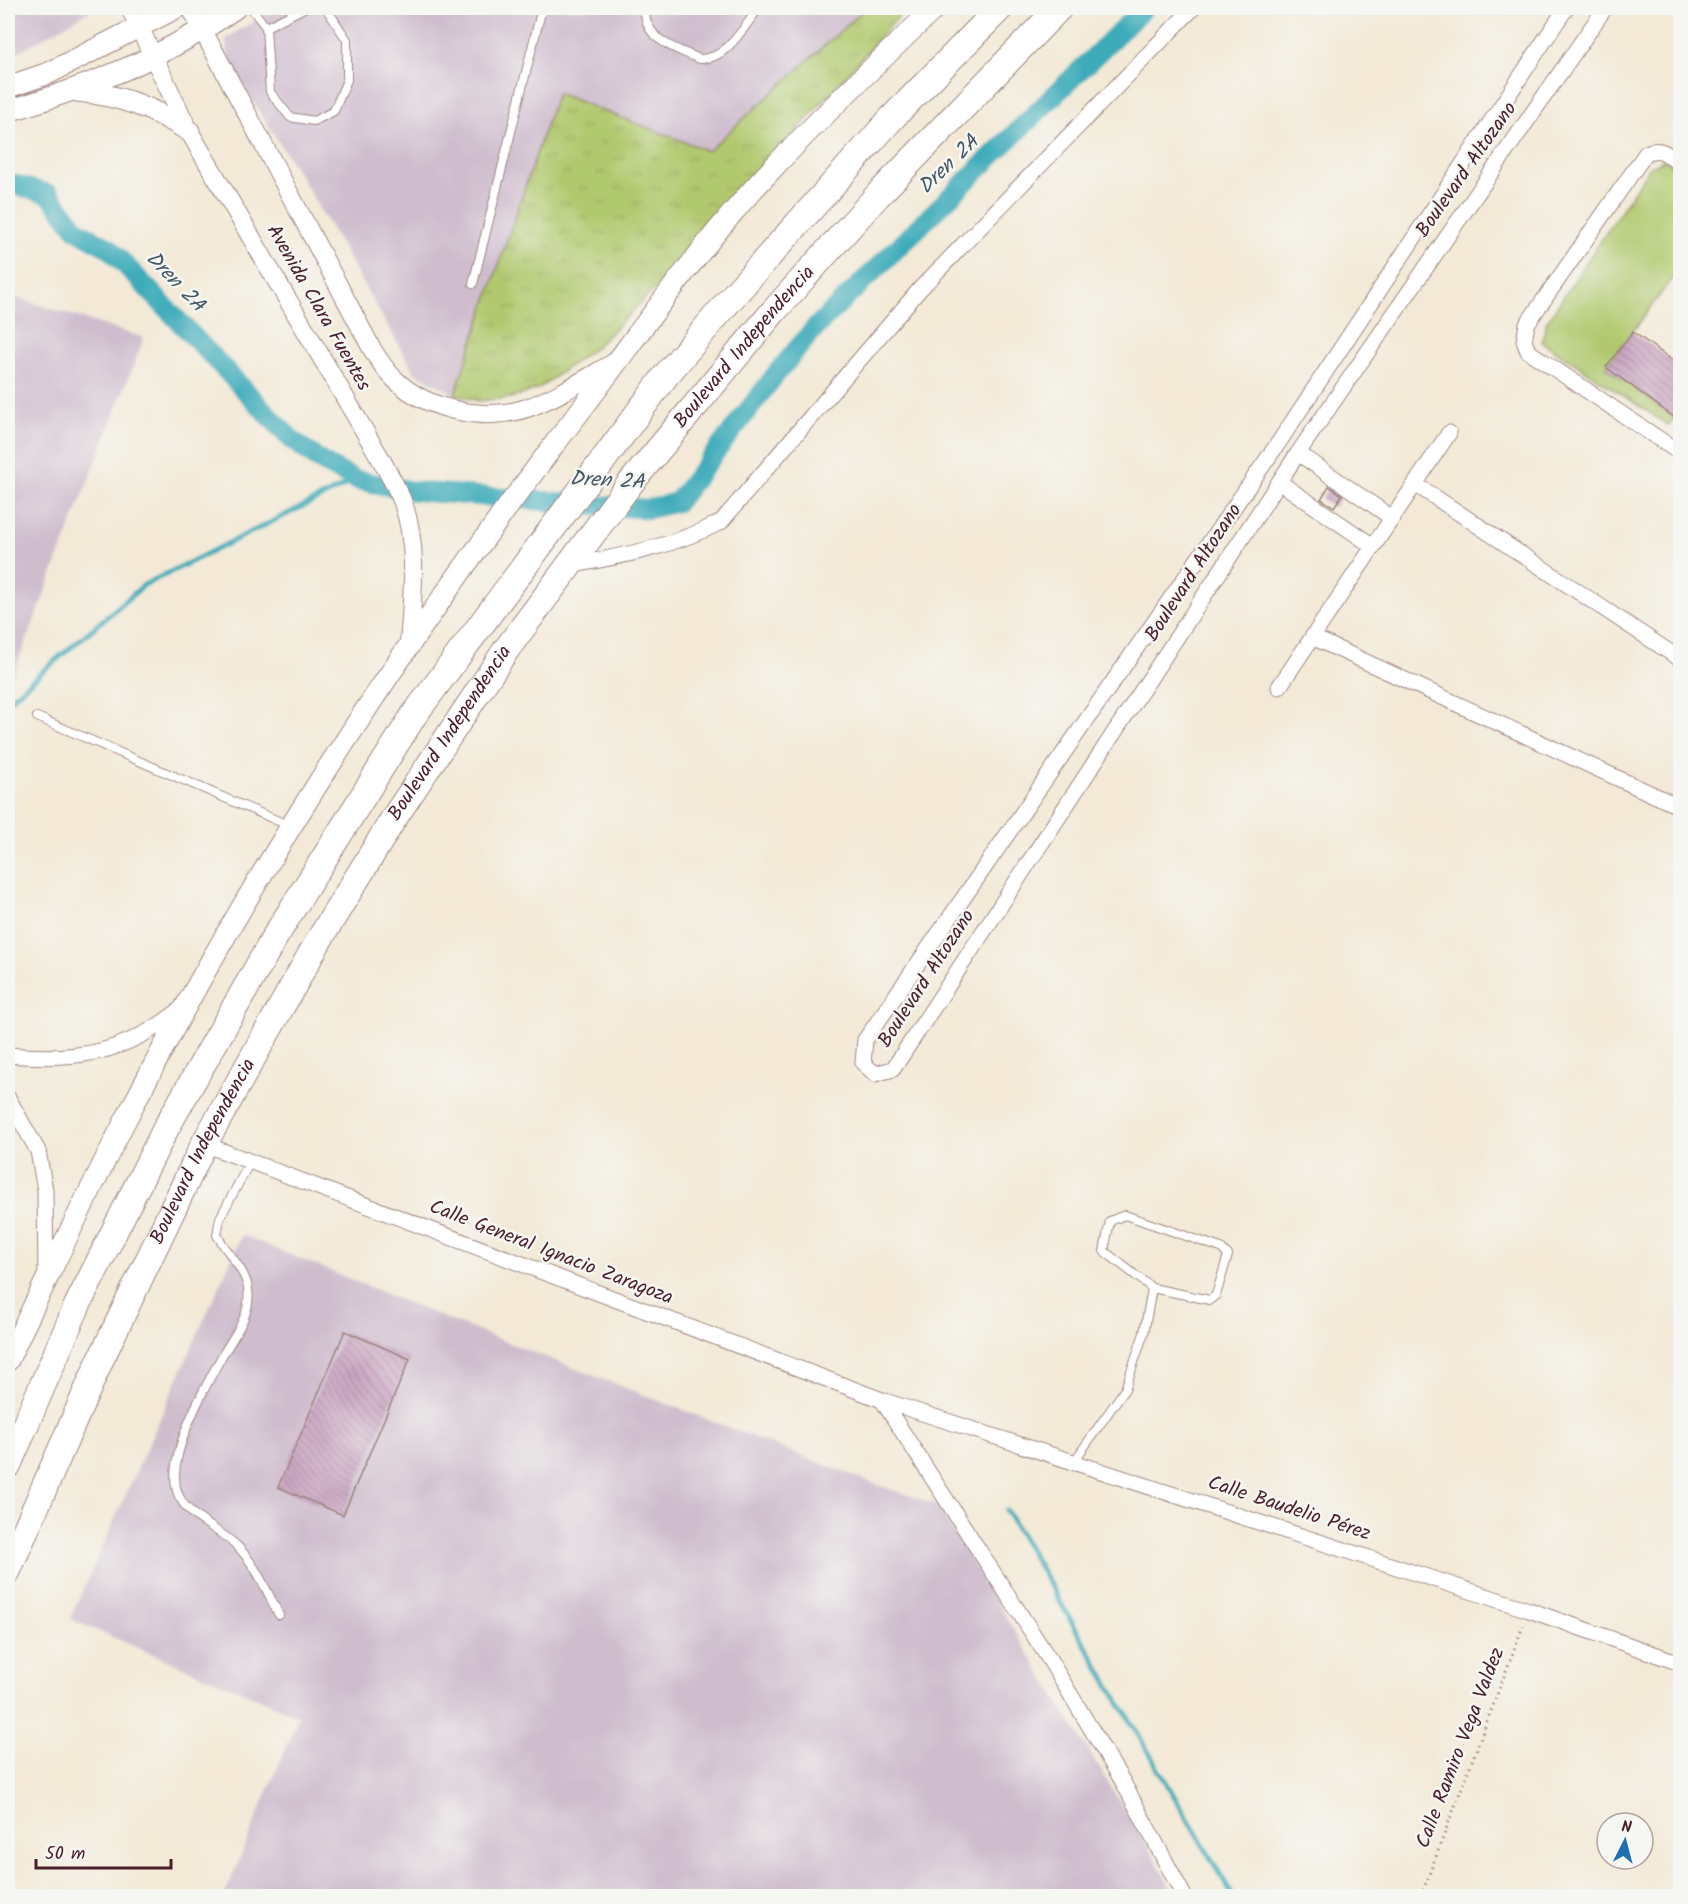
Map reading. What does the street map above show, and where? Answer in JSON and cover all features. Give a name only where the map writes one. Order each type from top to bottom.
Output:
[{"type":"highway","name":"Boulevard Independencia","points":[[8,1465],[77,1306],[166,1128],[247,984],[414,715],[667,374],[734,295],[892,118],[1000,8]]},
{"type":"highway","name":"Boulevard Independencia","points":[[8,1570],[99,1361],[204,1144],[319,940],[394,818],[506,650],[629,485],[773,312],[878,195],[1059,8]]},
{"type":"main road","points":[[8,87],[49,73],[134,17],[176,8]]},
{"type":"main road","points":[[8,111],[77,91],[153,57],[202,31],[235,8]]},
{"type":"main road","points":[[8,1360],[87,1195],[243,906],[291,827],[409,645],[527,480],[716,234],[769,172],[935,8]]},
{"type":"main road","points":[[77,91],[101,93],[147,107],[189,131]]},
{"type":"street","name":"Avenida Clara Fuentes","points":[[191,8],[372,349],[389,373],[432,403],[456,411],[487,415],[528,408],[618,360]]},
{"type":"street","points":[[569,566],[650,551],[694,536],[721,522],[920,289],[1193,8]]},
{"type":"street","name":"Boulevard Altozano","points":[[1566,8],[1279,442],[865,1040],[863,1063],[875,1074],[893,1069],[1298,453],[1605,8]]},
{"type":"street","name":"Avenida Clara Fuentes","points":[[134,17],[189,131],[382,461],[403,501],[410,529],[414,571],[409,645]]},
{"type":"street","points":[[1678,446],[1528,351],[1524,341],[1527,324],[1646,153],[1652,150],[1665,151],[1680,165]]},
{"type":"street","points":[[1279,687],[1449,433]]},
{"type":"street","points":[[1298,453],[1392,518]]},
{"type":"street","points":[[1279,482],[1373,546]]},
{"type":"street","points":[[1415,484],[1680,659]]},
{"type":"street","points":[[1311,637],[1680,807]]},
{"type":"street","points":[[8,1055],[55,1058],[118,1048],[143,1037],[190,1003]]},
{"type":"street","points":[[8,1098],[38,1151],[45,1190],[46,1280]]},
{"type":"street","name":"Calle General Ignacio Zaragoza","points":[[204,1144],[882,1400]]},
{"type":"street","points":[[882,1400],[1051,1662],[1123,1782],[1184,1896]]},
{"type":"street","name":"Calle Baudelio Pérez","points":[[882,1400],[1529,1610],[1680,1663]]},
{"type":"lane","points":[[251,8],[266,27],[270,92],[290,117],[315,121],[334,111],[347,80],[347,40],[326,8]]},
{"type":"lane","points":[[266,27],[304,8]]},
{"type":"lane","points":[[473,284],[542,8]]},
{"type":"lane","points":[[645,8],[648,27],[656,38],[700,59],[708,59],[721,54],[759,8]]},
{"type":"lane","points":[[37,717],[291,827]]},
{"type":"lane","points":[[250,1161],[220,1218],[217,1235],[243,1273],[249,1298],[247,1312],[207,1385],[177,1455],[174,1478],[183,1506],[237,1546],[254,1568],[279,1615]]},
{"type":"lane","points":[[1125,1215],[1221,1248],[1228,1255],[1216,1295],[1210,1300],[1152,1287],[1104,1251],[1110,1221],[1116,1217],[1125,1215]]},
{"type":"lane","points":[[1072,1462],[1125,1389],[1144,1333],[1152,1287]]},
{"type":"path","name":"Calle Ramiro Vega Valdez","points":[[1421,1896],[1529,1610]]},
{"type":"shaded area","points":[[8,8],[95,8],[8,58]]},
{"type":"shaded area","points":[[277,8],[866,8],[708,151],[557,93],[455,394],[415,373],[301,177],[230,65],[225,39]]},
{"type":"shaded area","points":[[8,295],[144,338],[8,688]]},
{"type":"shaded area","points":[[242,1235],[452,1321],[875,1484],[937,1505],[1151,1852],[1175,1896],[224,1896],[299,1716],[70,1619]]},
{"type":"green space","points":[[866,8],[906,8],[659,285],[596,347],[538,389],[510,398],[478,401],[455,394],[557,93],[708,151]]},
{"type":"green space","points":[[1665,159],[1680,174],[1680,268],[1606,367],[1675,418],[1668,425],[1542,342],[1546,323],[1650,167]]},
{"type":"building","points":[[1633,332],[1680,366],[1680,408],[1675,418],[1606,367]]},
{"type":"building","points":[[1329,486],[1342,495],[1334,507],[1321,499]]},
{"type":"building","points":[[345,1331],[410,1359],[343,1515],[278,1487]]},
{"type":"waterway","name":"Dren 2A","points":[[8,183],[49,194],[77,230],[109,248],[292,440],[322,462],[356,480],[413,491],[648,509],[677,502],[776,374],[814,329],[1144,8]]},
{"type":"waterway","points":[[8,701],[144,585],[356,480]]},
{"type":"waterway","points":[[1006,1510],[1233,1896]]}]
